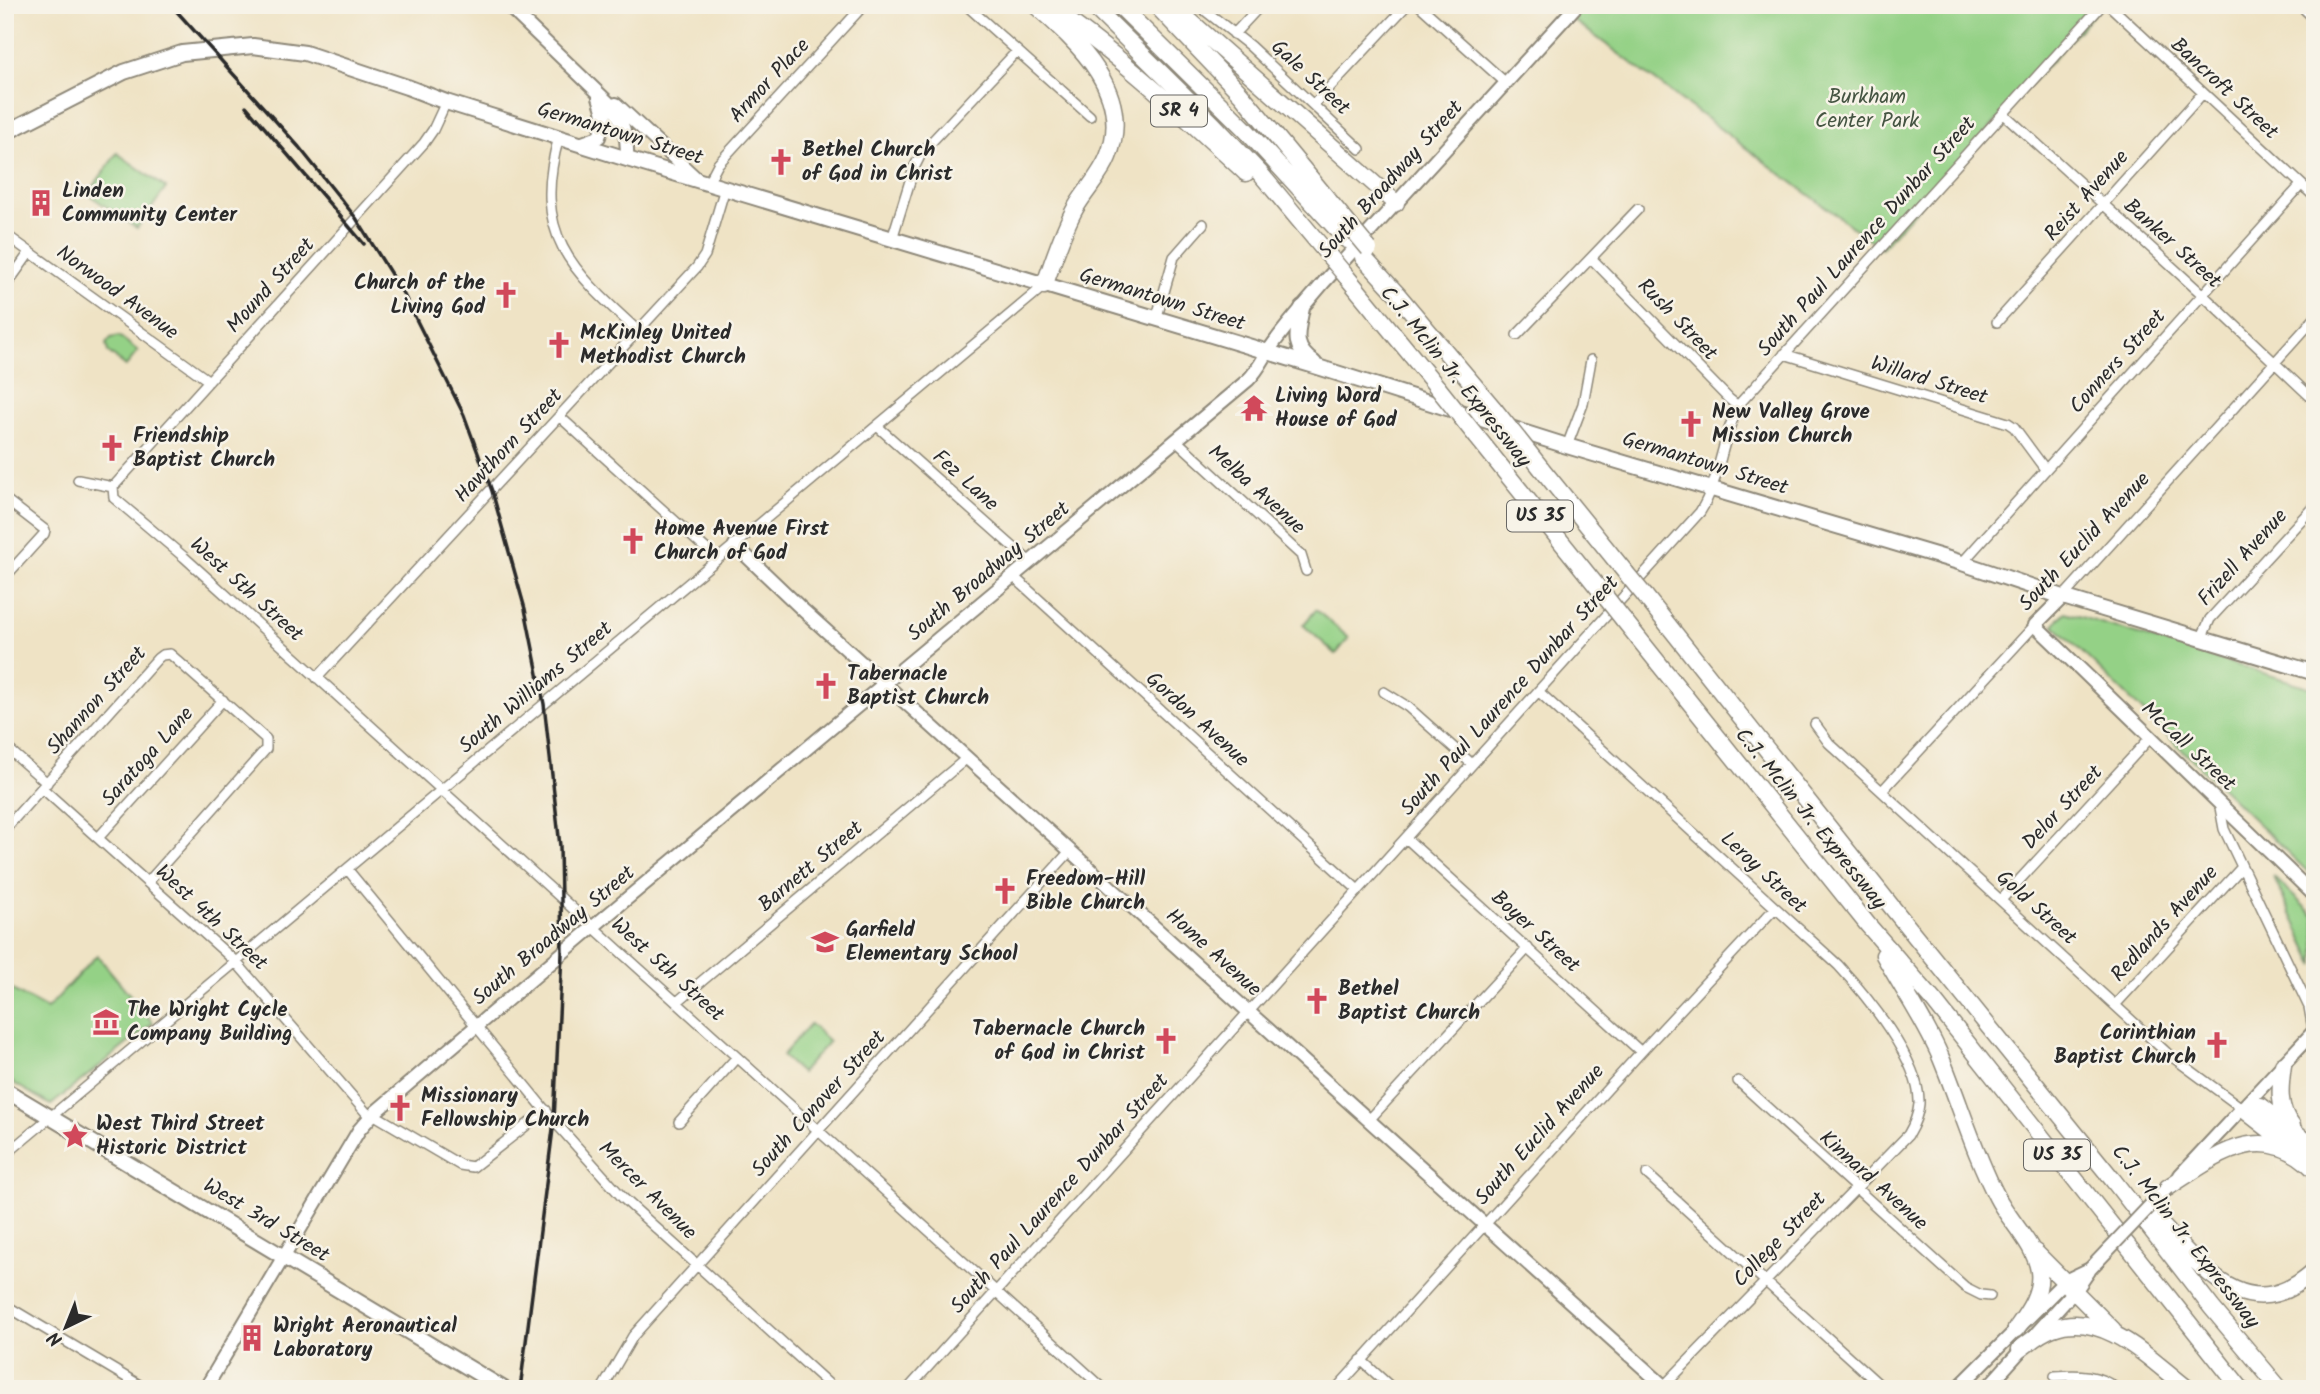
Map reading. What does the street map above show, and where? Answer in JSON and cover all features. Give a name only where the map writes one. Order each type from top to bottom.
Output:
[{"type":"highway","points":[[1035,5],[1064,32],[1101,76],[1116,116],[1113,144],[1107,160],[1076,207],[1044,286]]},
{"type":"highway","name":"SR 4","points":[[1046,5],[1157,90],[1304,227]]},
{"type":"highway","name":"US 35","points":[[1093,5],[1259,172],[1304,227]]},
{"type":"highway","name":"US 35","points":[[1119,5],[1351,235]]},
{"type":"highway","name":"SR 4","points":[[1156,5],[1241,94],[1351,235]]},
{"type":"highway","points":[[1172,5],[1396,203]]},
{"type":"highway","name":"C.J. Mclin Jr. Expressway","points":[[1304,227],[1438,388],[1868,925],[1942,1011],[2241,1389]]},
{"type":"highway","name":"C.J. Mclin Jr. Expressway","points":[[1351,235],[1494,409],[2212,1308],[2280,1389]]},
{"type":"highway","points":[[1868,925],[1941,1057],[1993,1190],[2037,1264],[2038,1287],[2030,1309],[2016,1329]]},
{"type":"highway","points":[[2283,1065],[2281,1103],[2309,1154]]},
{"type":"highway","points":[[2243,1109],[2309,1154]]},
{"type":"highway","points":[[2167,1188],[2228,1150],[2242,1145],[2256,1143],[2309,1154]]},
{"type":"highway","points":[[2106,1172],[2155,1217],[2210,1275],[2235,1290],[2271,1293],[2298,1284],[2315,1270]]},
{"type":"highway","points":[[2027,1244],[2117,1335],[2188,1389]]},
{"type":"highway","points":[[2020,1349],[2042,1333],[2063,1325],[2093,1326],[2117,1335]]},
{"type":"main road","name":"Germantown Street","points":[[5,134],[124,72],[182,53],[238,47],[279,48],[305,53],[446,102],[627,159],[1321,368],[1567,446],[1962,563],[2063,597],[2315,673]]},
{"type":"main road","points":[[1302,308],[1297,336],[1298,348],[1306,358],[1321,368]]},
{"type":"main road","name":"West 3rd Street","points":[[5,1090],[505,1389]]},
{"type":"street","points":[[507,5],[703,182]]},
{"type":"street","name":"Armor Place","points":[[703,182],[864,5]]},
{"type":"street","points":[[966,5],[1090,116]]},
{"type":"street","name":"Gale Street","points":[[1198,5],[1314,104],[1360,149]]},
{"type":"street","points":[[1234,34],[1261,5]]},
{"type":"street","points":[[1314,104],[1407,5]]},
{"type":"street","points":[[1419,5],[1506,83]]},
{"type":"street","name":"South Broadway Street","points":[[205,1389],[359,1130],[372,1115],[1255,373],[1302,308],[1577,5]]},
{"type":"street","name":"South Paul Laurence Dunbar Street","points":[[908,1389],[1700,512],[1712,489],[1738,406],[2102,5]]},
{"type":"street","name":"Bancroft Street","points":[[2109,5],[2315,197]]},
{"type":"street","points":[[2300,5],[2315,19]]},
{"type":"street","points":[[892,239],[917,160],[1017,51]]},
{"type":"street","points":[[584,77],[619,116],[627,140],[627,159]]},
{"type":"street","points":[[580,144],[599,137],[604,123],[603,105],[594,88]]},
{"type":"street","name":"Reist Avenue","points":[[1997,322],[2203,93]]},
{"type":"street","name":"Mound Street","points":[[113,487],[424,144],[446,102]]},
{"type":"street","name":"Banker Street","points":[[2004,114],[2315,401]]},
{"type":"street","points":[[559,137],[551,164],[549,184],[550,205],[559,240],[584,280],[638,331]]},
{"type":"street","name":"Conners Street","points":[[1962,563],[2301,185]]},
{"type":"street","name":"Hawthorn Street","points":[[317,678],[701,261],[725,188]]},
{"type":"street","points":[[1517,335],[1638,209]]},
{"type":"street","points":[[1156,320],[1174,257],[1203,224]]},
{"type":"street","name":"Norwood Avenue","points":[[5,234],[209,381]]},
{"type":"street","points":[[5,287],[30,252]]},
{"type":"street","name":"Rush Street","points":[[1591,258],[1738,406]]},
{"type":"street","name":"South Williams Street","points":[[5,1155],[1044,286]]},
{"type":"street","name":"South Euclid Avenue","points":[[1882,790],[2063,597],[2315,318]]},
{"type":"street","name":"Willard Street","points":[[1784,354],[2008,422],[2045,469]]},
{"type":"street","points":[[1567,446],[1583,404],[1591,360]]},
{"type":"street","points":[[560,417],[717,559]]},
{"type":"street","name":"Fez Lane","points":[[877,426],[1030,562]]},
{"type":"street","name":"Melba Avenue","points":[[1176,440],[1301,555],[1306,570]]},
{"type":"street","points":[[78,480],[113,487]]},
{"type":"street","name":"West 5th Street","points":[[113,487],[114,498],[184,557],[442,789],[1104,1389]]},
{"type":"street","points":[[5,499],[43,527],[44,534],[5,577]]},
{"type":"street","name":"Frizell Avenue","points":[[2202,637],[2210,619],[2315,505]]},
{"type":"street","name":"Home Avenue","points":[[735,545],[1664,1388]]},
{"type":"street","name":"Gordon Avenue","points":[[1013,576],[1358,890]]},
{"type":"street","name":"McCall Street","points":[[2035,625],[2315,897]]},
{"type":"street","name":"Shannon Street","points":[[5,829],[162,655],[170,654],[176,657],[223,699]]},
{"type":"street","name":"Leroy Street","points":[[1538,691],[1838,965],[1877,1009],[1905,1058],[1918,1089],[1918,1111]]},
{"type":"street","points":[[1384,692],[1408,707],[1472,764]]},
{"type":"street","points":[[148,882],[266,749],[266,739],[223,699]]},
{"type":"street","name":"Saratoga Lane","points":[[98,838],[223,699]]},
{"type":"street","name":"Gold Street","points":[[1815,724],[1829,743],[2168,1053],[2243,1109]]},
{"type":"street","name":"Delor Street","points":[[2001,901],[2150,738]]},
{"type":"street","name":"West 4th Street","points":[[5,746],[98,838],[236,961],[372,1115],[460,1166],[472,1167],[546,1110]]},
{"type":"street","name":"Barnett Street","points":[[677,1002],[967,758]]},
{"type":"street","points":[[1957,1389],[2016,1329],[2090,1269],[2314,1033],[2309,1007],[2224,829],[2218,802]]},
{"type":"street","name":"Boyer Street","points":[[1406,838],[1641,1052]]},
{"type":"street","name":"South Conover Street","points":[[602,1389],[633,1336],[1071,850]]},
{"type":"street","name":"Redlands Avenue","points":[[2115,1005],[2242,867]]},
{"type":"street","name":"Mercer Avenue","points":[[348,870],[546,1110],[623,1198],[834,1389]]},
{"type":"street","name":"South Euclid Avenue","points":[[1336,1389],[1775,908]]},
{"type":"street","points":[[1369,1119],[1528,948]]},
{"type":"street","points":[[679,1122],[737,1057]]},
{"type":"street","name":"Kinnard Avenue","points":[[1738,1081],[1965,1287],[1990,1296]]},
{"type":"street","name":"College Street","points":[[1664,1388],[1765,1280],[1908,1135],[1918,1111]]},
{"type":"street","points":[[1647,1174],[1884,1389]]},
{"type":"street","points":[[1986,1389],[2070,1286]]},
{"type":"street","points":[[5,1305],[146,1389]]},
{"type":"street","points":[[1361,1360],[1393,1389]]},
{"type":"street","points":[[2055,1376],[2091,1376],[2109,1382],[2117,1389]]},
{"type":"green space","name":"Burkham Center Park","points":[[1577,5],[2102,5],[1881,248],[1568,16]]},
{"type":"green space","points":[[117,153],[166,188],[137,228],[88,194]]},
{"type":"green space","points":[[119,336],[138,351],[126,366],[108,352],[106,344],[111,338]]},
{"type":"green space","points":[[1316,610],[1349,638],[1336,654],[1303,625]]},
{"type":"green space","points":[[2065,612],[2315,689],[2315,879],[2054,625]]},
{"type":"green space","points":[[2273,876],[2315,917],[2315,965]]},
{"type":"green space","points":[[97,955],[153,1023],[51,1105],[5,1078],[5,986],[47,1009]]},
{"type":"green space","points":[[810,1024],[829,1041],[801,1073],[782,1056]]},
{"type":"railway","points":[[171,5],[299,147],[356,218],[404,295],[464,415],[492,491],[525,609],[544,704],[560,846],[562,953],[554,1121],[520,1389]]},
{"type":"railway","points":[[246,106],[364,244]]},
{"type":"place","name":"Bethel Church of God in Christ","points":[[781,162]]},
{"type":"place","name":"Linden Community Center","points":[[41,203]]},
{"type":"place","name":"Church of the Living God","points":[[506,295]]},
{"type":"place","name":"McKinley United Methodist Church","points":[[559,345]]},
{"type":"place","name":"Living Word House of God","points":[[1254,408]]},
{"type":"place","name":"New Valley Grove Mission Church","points":[[1691,424]]},
{"type":"place","name":"Friendship Baptist Church","points":[[112,448]]},
{"type":"place","name":"Home Avenue First Church of God","points":[[633,541]]},
{"type":"place","name":"Tabernacle Baptist Church","points":[[826,686]]},
{"type":"place","name":"Freedom-Hill Bible Church","points":[[1005,891]]},
{"type":"place","name":"Garfield Elementary School","points":[[825,942]]},
{"type":"place","name":"Bethel Baptist Church","points":[[1317,1001]]},
{"type":"place","name":"The Wright Cycle Company Building","points":[[106,1022]]},
{"type":"place","name":"Tabernacle Church of God in Christ","points":[[1166,1041]]},
{"type":"place","name":"Corinthian Baptist Church","points":[[2217,1045]]},
{"type":"place","name":"Missionary Fellowship Church","points":[[400,1108]]},
{"type":"place","name":"West Third Street Historic District","points":[[75,1136]]},
{"type":"place","name":"Wright Aeronautical Laboratory","points":[[252,1338]]}]
